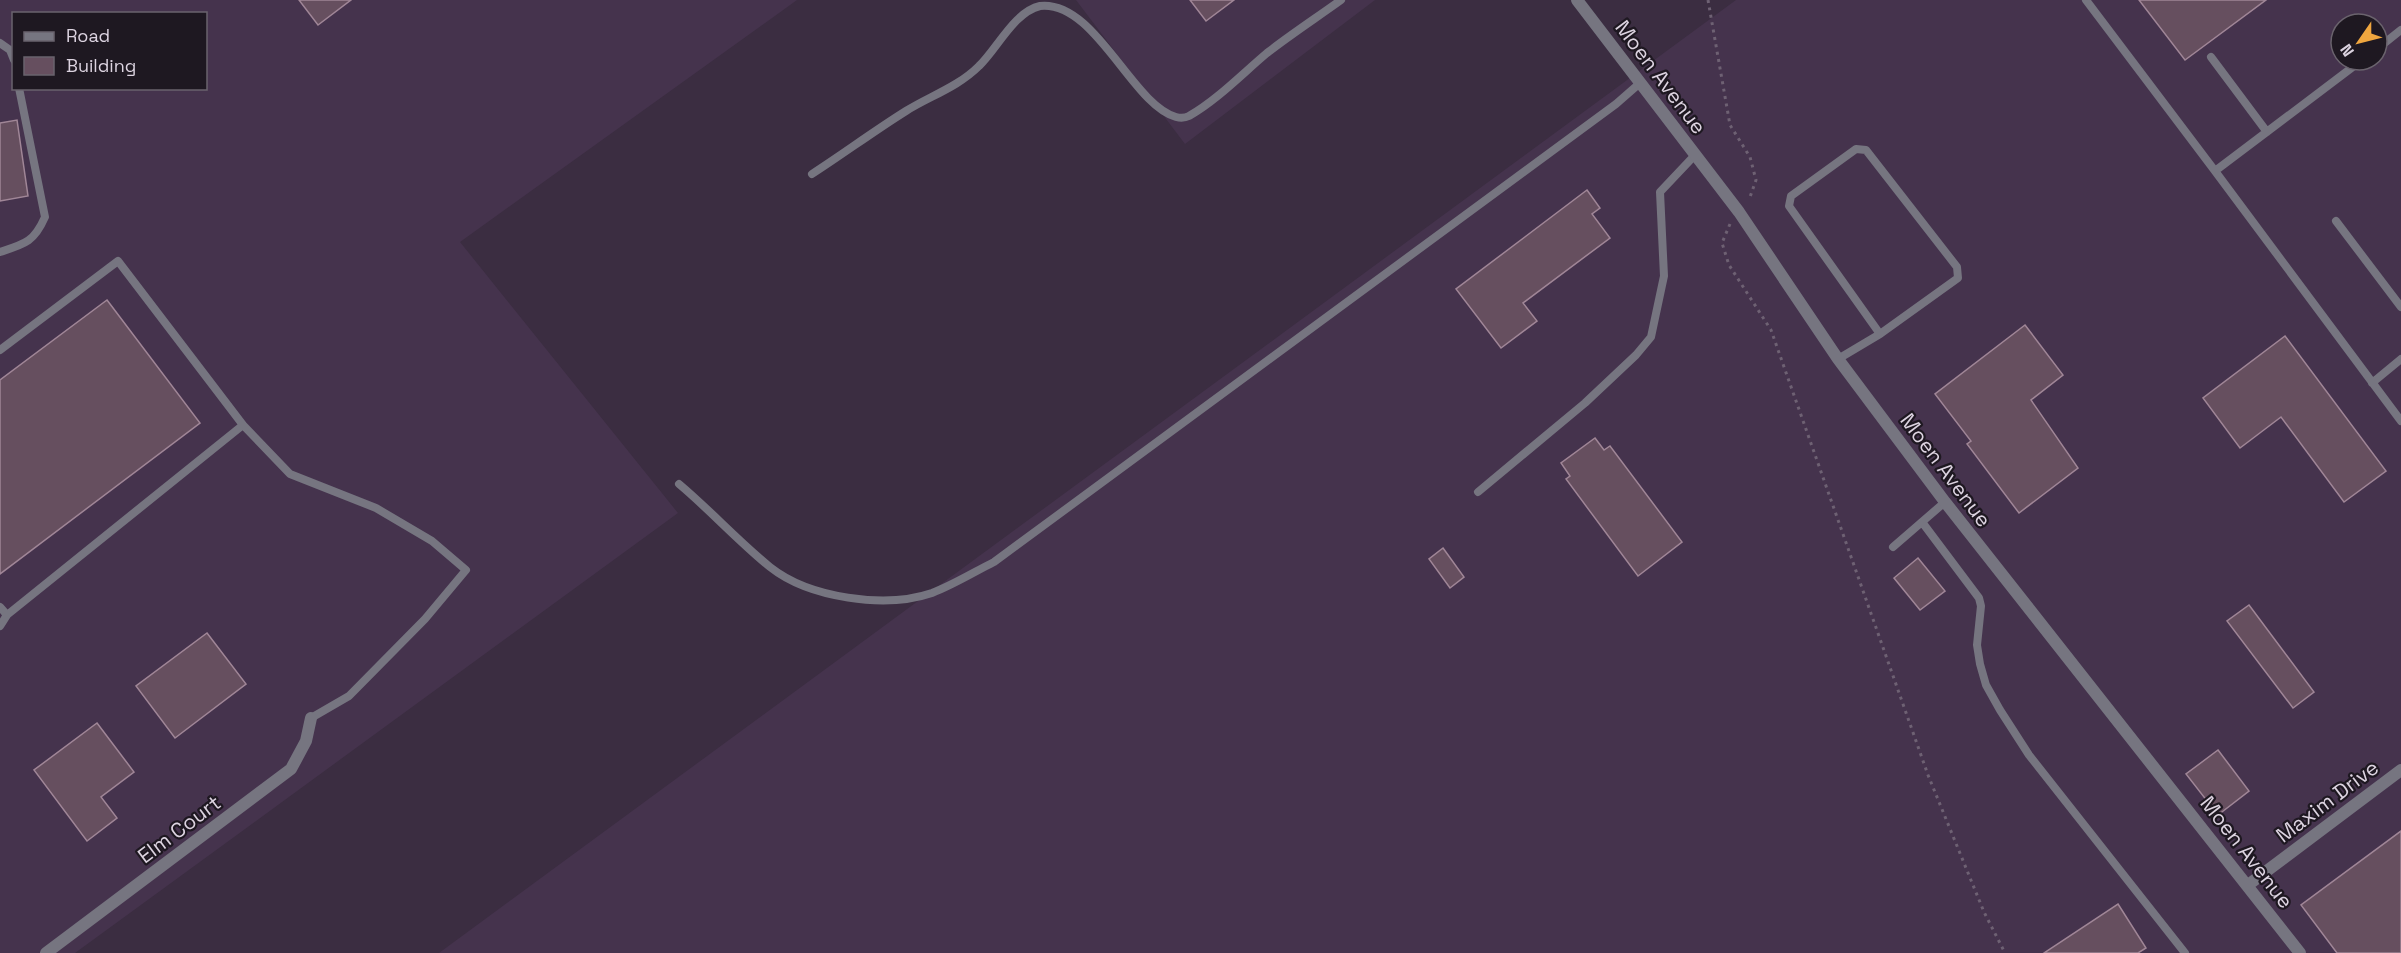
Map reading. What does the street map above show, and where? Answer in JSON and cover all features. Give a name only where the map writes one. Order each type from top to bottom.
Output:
[{"type":"street","name":"Moen Avenue","points":[[1577,0],[1738,212],[1838,359],[1945,502],[2300,953]]},
{"type":"street","name":"Elm Court","points":[[46,953],[291,769],[306,741],[310,718]]},
{"type":"street","name":"Maxim Drive","points":[[2248,885],[2401,770]]},
{"type":"lane","points":[[812,174],[908,110],[967,76],[980,66],[1016,23],[1038,6],[1051,5],[1078,18],[1111,50],[1154,102],[1167,114],[1179,118],[1187,117],[1208,102],[1269,52],[1341,0]]},
{"type":"lane","points":[[2086,0],[2401,421]]},
{"type":"lane","points":[[2389,40],[2401,30]]},
{"type":"lane","points":[[0,44],[10,50],[12,55]]},
{"type":"lane","points":[[2211,57],[2267,132]]},
{"type":"lane","points":[[2215,171],[2346,72]]},
{"type":"lane","points":[[679,484],[716,515],[772,569],[803,585],[829,594],[883,601],[931,593],[994,562],[1640,83]]},
{"type":"lane","points":[[0,252],[21,245],[37,235],[45,217],[20,90]]},
{"type":"lane","points":[[1838,359],[1880,334],[1958,278],[1957,267],[1866,150],[1856,149],[1791,196],[1789,206],[1880,334]]},
{"type":"lane","points":[[1478,492],[1585,403],[1636,356],[1651,337],[1664,276],[1660,192],[1695,155]]},
{"type":"lane","points":[[2336,221],[2401,307]]},
{"type":"lane","points":[[0,350],[118,261],[243,425],[290,474],[376,508],[432,541],[466,570],[426,619],[349,696],[310,718]]},
{"type":"lane","points":[[2372,383],[2401,359]]},
{"type":"lane","points":[[0,626],[6,615],[243,425]]},
{"type":"lane","points":[[1893,547],[1945,502]]},
{"type":"lane","points":[[1922,522],[1980,598],[1977,645],[1980,664],[1986,685],[2000,710],[2029,755],[2185,953]]},
{"type":"lane","points":[[0,607],[6,615]]},
{"type":"path","points":[[1708,0],[1730,125],[1750,157],[1756,180],[1750,199],[1728,227],[1722,243],[1729,265],[1772,330],[1928,776],[1984,912],[2005,953]]},
{"type":"shaded area","points":[[0,0],[797,0],[460,242],[678,513],[75,953],[0,953]]},
{"type":"shaded area","points":[[1076,0],[1375,0],[1185,144]]},
{"type":"shaded area","points":[[1736,0],[2401,0],[2401,953],[439,953]]},
{"type":"building","points":[[299,0],[351,0],[318,25]]},
{"type":"building","points":[[1190,0],[1234,0],[1206,21]]},
{"type":"building","points":[[2139,0],[2266,0],[2185,60]]},
{"type":"building","points":[[17,120],[28,196],[0,201],[0,123]]},
{"type":"building","points":[[1587,190],[1600,208],[1592,214],[1610,238],[1523,303],[1537,321],[1501,348],[1456,289]]},
{"type":"building","points":[[107,300],[200,423],[0,574],[0,380]]},
{"type":"building","points":[[2025,325],[2063,375],[2031,400],[2078,468],[2019,513],[1967,444],[1971,441],[1935,394]]},
{"type":"building","points":[[2285,336],[2386,471],[2344,502],[2281,417],[2240,448],[2203,398]]},
{"type":"building","points":[[1595,438],[1604,450],[1610,446],[1682,542],[1638,576],[1566,479],[1570,476],[1561,463]]},
{"type":"building","points":[[1443,548],[1464,577],[1450,588],[1429,559]]},
{"type":"building","points":[[1918,558],[1945,591],[1920,610],[1894,578]]},
{"type":"building","points":[[2249,605],[2314,692],[2293,708],[2227,621]]},
{"type":"building","points":[[207,633],[246,684],[175,738],[136,686]]},
{"type":"building","points":[[97,723],[134,772],[101,797],[117,818],[87,841],[34,770]]},
{"type":"building","points":[[2218,750],[2249,791],[2218,815],[2186,774]]},
{"type":"building","points":[[2401,831],[2401,953],[2337,953],[2301,905]]},
{"type":"building","points":[[2118,904],[2146,948],[2138,953],[2044,953]]}]
